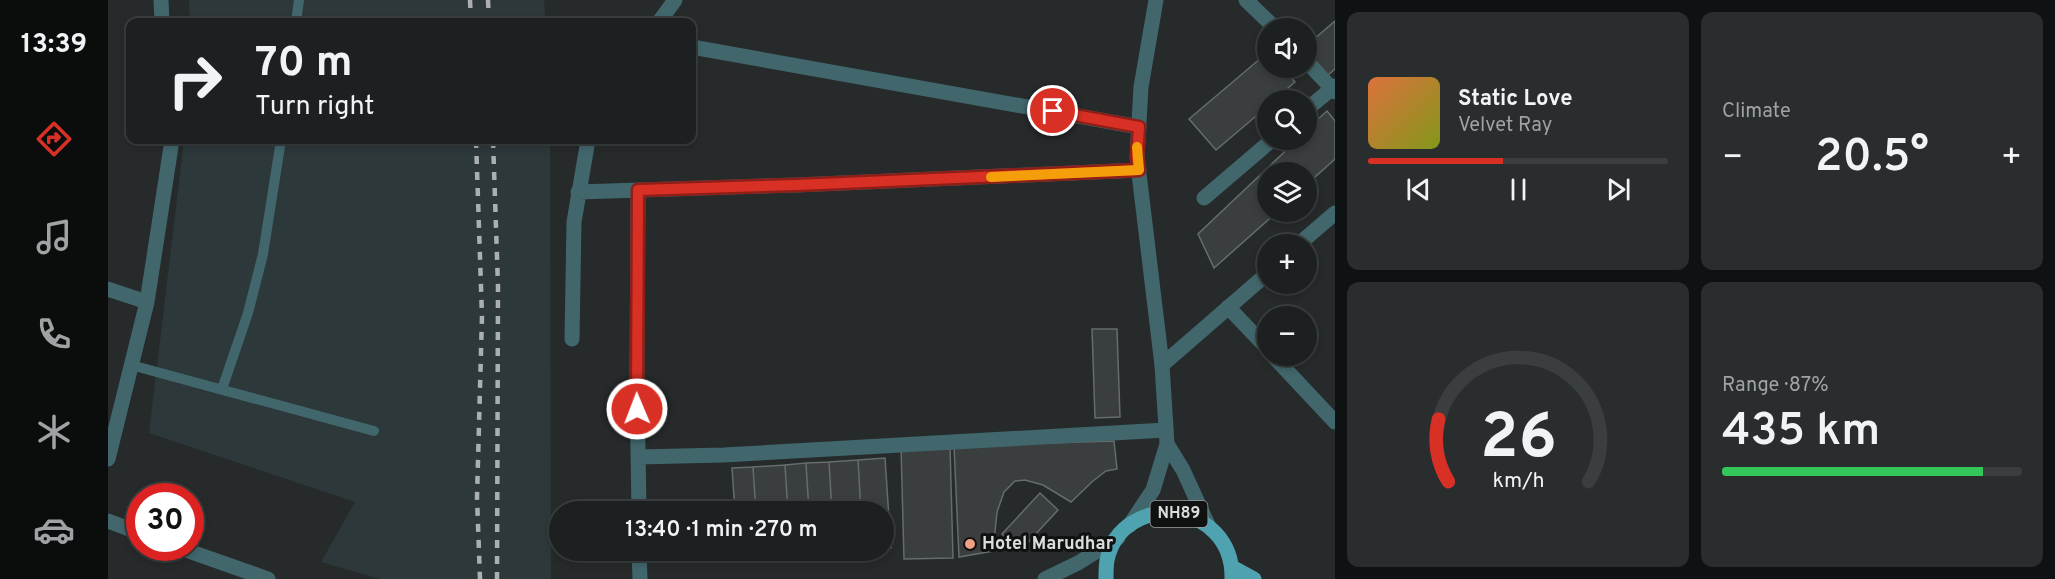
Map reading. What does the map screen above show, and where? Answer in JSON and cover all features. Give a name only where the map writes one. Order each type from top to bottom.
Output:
[{"type":"main road","name":"NH89","points":[[1106,579],[1108,559],[1118,538],[1129,526],[1148,515],[1169,512],[1191,516],[1209,527],[1220,538],[1228,552],[1232,573],[1254,579]]},
{"type":"street","points":[[161,0],[162,18]]},
{"type":"street","points":[[662,18],[675,0]]},
{"type":"street","points":[[1129,526],[1153,490],[1166,437],[1162,365],[1137,157],[1141,87],[1156,0]]},
{"type":"street","points":[[1246,0],[1265,18]]},
{"type":"street","points":[[696,48],[1139,127]]},
{"type":"street","points":[[1317,71],[1334,89],[1317,102]]},
{"type":"street","points":[[108,459],[147,302],[171,144]]},
{"type":"street","points":[[572,339],[574,222],[587,144]]},
{"type":"street","points":[[1204,198],[1260,150]]},
{"type":"street","points":[[578,192],[1139,170]]},
{"type":"street","points":[[638,190],[639,501]]},
{"type":"street","points":[[1311,234],[1335,213]]},
{"type":"street","points":[[1162,365],[1257,282]]},
{"type":"street","points":[[108,289],[147,302]]},
{"type":"street","points":[[1228,307],[1257,337]]},
{"type":"street","points":[[1282,366],[1335,422]]},
{"type":"street","points":[[638,457],[1166,437]]},
{"type":"street","points":[[1166,437],[1209,527]]},
{"type":"street","points":[[108,521],[126,528]]},
{"type":"street","points":[[1045,579],[1118,538]]},
{"type":"street","points":[[204,557],[263,578]]},
{"type":"street","points":[[639,561],[640,579]]},
{"type":"lane","points":[[297,18],[299,0]]},
{"type":"lane","points":[[222,389],[249,313],[263,254],[280,144]]},
{"type":"lane","points":[[131,364],[374,431]]},
{"type":"shaded area","points":[[189,0],[544,0],[546,18],[190,18]]},
{"type":"shaded area","points":[[184,144],[550,144],[549,561],[551,561],[551,579],[380,579],[321,562],[355,502],[149,433]]},
{"type":"building","points":[[1335,21],[1335,69],[1328,75],[1317,62],[1317,37]]},
{"type":"building","points":[[1257,61],[1257,78],[1292,78],[1295,82],[1286,90],[1257,90],[1257,115],[1216,150],[1189,119]]},
{"type":"building","points":[[1327,111],[1335,121],[1335,159],[1317,175],[1317,162],[1274,162],[1286,150],[1317,150],[1317,120]]},
{"type":"building","points":[[1257,178],[1257,222],[1266,222],[1214,268],[1198,234]]},
{"type":"building","points":[[1092,329],[1117,329],[1120,417],[1095,418]]},
{"type":"building","points":[[1114,441],[1117,469],[1106,471],[1071,502],[1043,485],[1025,480],[1015,481],[1004,492],[997,512],[993,551],[959,557],[954,446]]},
{"type":"building","points":[[950,446],[953,558],[904,559],[901,448]]},
{"type":"building","points":[[885,458],[888,501],[860,501],[858,460]]},
{"type":"building","points":[[858,460],[860,501],[831,501],[829,462]]},
{"type":"building","points":[[829,462],[831,501],[808,501],[806,463]]},
{"type":"building","points":[[806,463],[808,501],[787,501],[785,465]]},
{"type":"building","points":[[785,465],[787,501],[755,501],[753,467]]},
{"type":"building","points":[[753,467],[755,501],[734,501],[732,468]]},
{"type":"building","points":[[1040,493],[1058,510],[1020,551],[1002,534]]},
{"type":"railway","points":[[470,0],[471,18]]},
{"type":"railway","points":[[488,0],[489,18]]},
{"type":"railway","points":[[476,144],[482,316],[477,497],[480,579]]},
{"type":"railway","points":[[493,144],[498,286],[497,579]]},
{"type":"slow traffic","points":[[991,177],[1139,170],[1137,147]]},
{"type":"place","name":"Hotel Marudhar","points":[[970,544]]},
{"type":"route","points":[[637,409],[638,190],[1139,170],[1137,157],[1139,127],[1053,111]]}]
